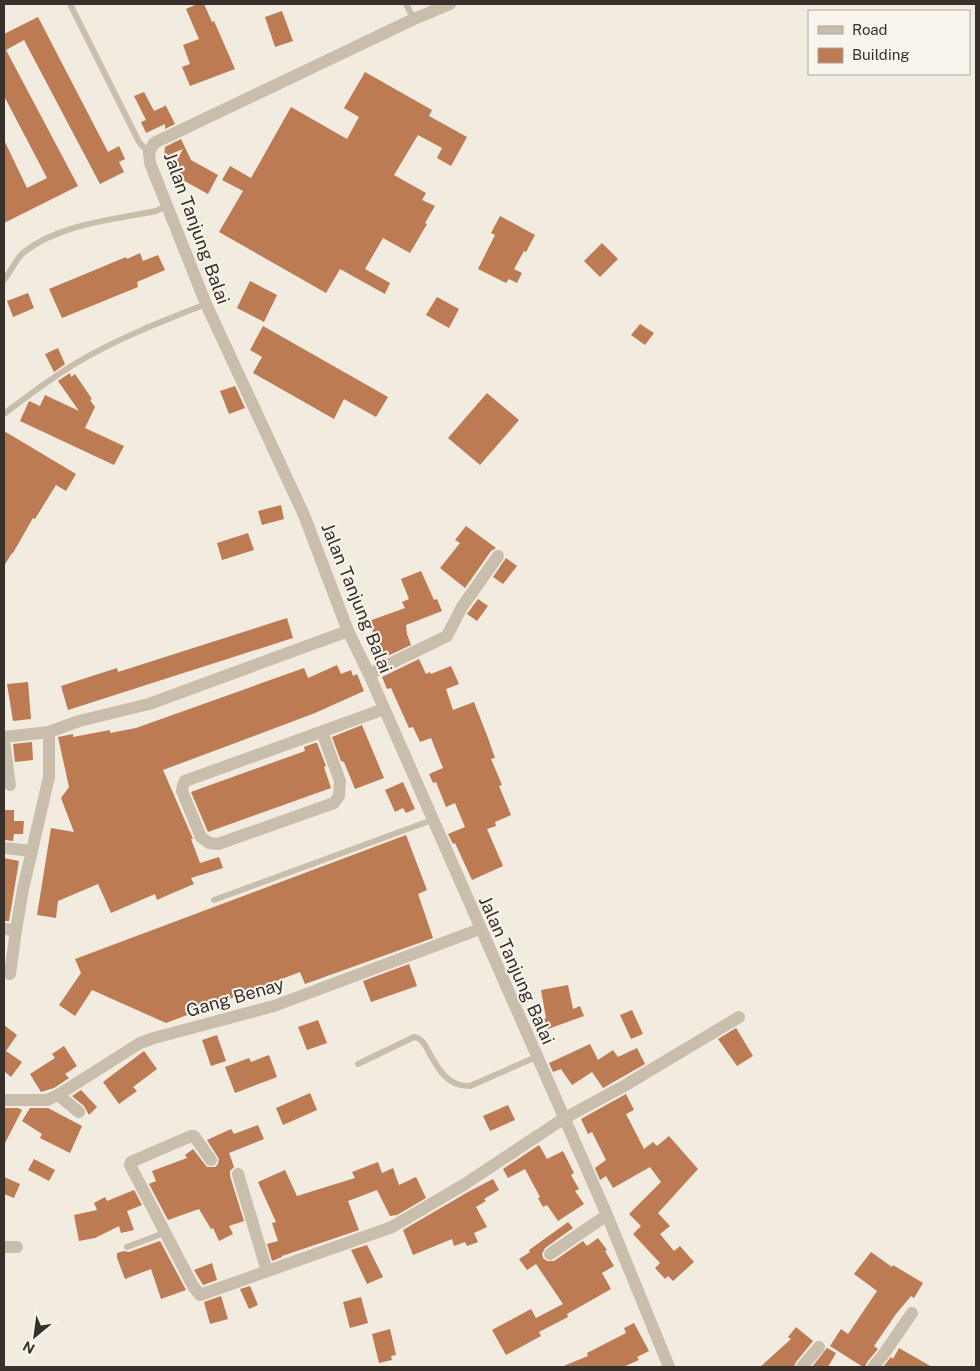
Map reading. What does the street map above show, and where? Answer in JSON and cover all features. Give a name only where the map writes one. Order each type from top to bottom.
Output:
[{"type":"street","name":"Jalan Tanjung Balai","points":[[450,4],[414,19],[154,143],[149,153],[150,162],[206,304],[304,515],[348,631],[369,674],[563,1119],[607,1215],[669,1367]]},
{"type":"street","points":[[369,674],[447,636],[462,607],[498,556]]},
{"type":"street","points":[[4,737],[49,732],[79,721],[149,704],[348,631]]},
{"type":"street","points":[[322,732],[340,781],[339,796],[334,803],[218,844],[209,842],[201,837],[182,791],[186,781],[384,709]]},
{"type":"street","points":[[10,974],[10,929],[23,888],[48,777],[49,732]]},
{"type":"street","points":[[4,741],[10,785]]},
{"type":"street","points":[[4,848],[32,851]]},
{"type":"street","name":"Gang Benay","points":[[4,1100],[47,1100],[140,1043],[274,1006],[480,929]]},
{"type":"street","points":[[211,1160],[194,1136],[191,1136],[132,1162],[130,1165],[192,1286],[200,1295],[392,1227],[465,1184],[563,1119],[624,1086],[739,1017]]},
{"type":"street","points":[[58,1094],[79,1112]]},
{"type":"street","points":[[238,1174],[266,1271]]},
{"type":"street","points":[[550,1254],[607,1215]]},
{"type":"street","points":[[4,1247],[17,1247]]},
{"type":"street","points":[[873,1367],[884,1355],[912,1313]]},
{"type":"street","points":[[802,1367],[819,1348]]},
{"type":"lane","points":[[70,4],[139,142],[149,153]]},
{"type":"lane","points":[[406,4],[414,19]]},
{"type":"lane","points":[[4,280],[22,253],[50,236],[70,228],[156,211],[167,206]]},
{"type":"lane","points":[[4,414],[52,379],[89,356],[120,340],[206,304]]},
{"type":"lane","points":[[214,900],[432,820]]},
{"type":"lane","points":[[358,1064],[414,1037],[423,1042],[444,1076],[453,1083],[461,1086],[470,1086],[536,1057]]},
{"type":"lane","points":[[127,1247],[164,1233]]},
{"type":"building","points":[[197,4],[204,4],[212,22],[214,21],[235,69],[190,86],[182,67],[190,64],[183,45],[199,39],[186,9]]},
{"type":"building","points":[[282,11],[293,41],[275,47],[265,17]]},
{"type":"building","points":[[38,17],[108,152],[119,146],[125,159],[119,162],[124,172],[100,184],[24,40],[6,50],[78,186],[4,223],[4,140],[27,188],[47,178],[4,96],[4,34]]},
{"type":"building","points":[[365,72],[432,110],[429,116],[467,137],[451,166],[437,158],[442,148],[418,135],[394,175],[426,193],[422,200],[435,206],[410,253],[383,238],[365,269],[390,283],[385,294],[340,269],[326,293],[219,232],[243,191],[222,180],[230,166],[251,178],[291,107],[347,139],[359,117],[344,108]]},
{"type":"building","points":[[144,92],[154,111],[165,106],[165,104],[175,124],[165,129],[165,124],[146,133],[141,122],[146,120],[134,96]]},
{"type":"building","points":[[181,139],[191,160],[218,175],[208,194],[170,173],[183,149],[164,157],[165,147]]},
{"type":"building","points":[[500,216],[535,235],[514,269],[522,273],[517,283],[509,279],[506,283],[478,269],[495,235],[491,233]]},
{"type":"building","points":[[602,243],[618,259],[600,277],[584,261]]},
{"type":"building","points":[[140,253],[143,261],[158,255],[165,270],[137,282],[138,287],[62,318],[49,289]]},
{"type":"building","points":[[250,281],[277,295],[264,322],[237,308]]},
{"type":"building","points":[[28,293],[34,308],[13,317],[7,301]]},
{"type":"building","points":[[437,297],[459,309],[449,328],[426,315]]},
{"type":"building","points":[[640,324],[654,333],[645,345],[631,335]]},
{"type":"building","points":[[263,326],[388,397],[376,417],[344,399],[334,419],[253,373],[262,357],[250,350]]},
{"type":"building","points":[[58,348],[65,364],[54,372],[45,354]]},
{"type":"building","points":[[70,373],[71,377],[75,374],[92,399],[90,400],[95,407],[85,428],[124,446],[114,465],[20,421],[29,401],[40,406],[45,395],[79,411],[58,381]]},
{"type":"building","points":[[235,386],[245,408],[229,414],[220,391]]},
{"type":"building","points":[[487,393],[519,420],[480,465],[448,438]]},
{"type":"building","points":[[4,431],[76,474],[66,491],[56,485],[35,519],[33,518],[4,566]]},
{"type":"building","points":[[281,505],[284,519],[262,525],[258,511]]},
{"type":"building","points":[[466,526],[496,548],[491,551],[465,588],[440,568],[460,543],[455,540]]},
{"type":"building","points":[[248,533],[254,550],[222,560],[217,543]]},
{"type":"building","points":[[506,558],[517,566],[503,584],[493,577]]},
{"type":"building","points":[[421,571],[434,600],[437,599],[442,611],[406,625],[411,645],[379,660],[371,638],[375,637],[369,621],[405,608],[402,602],[409,599],[401,579]]},
{"type":"building","points":[[478,599],[488,606],[477,621],[467,614]]},
{"type":"building","points":[[287,618],[293,638],[68,710],[61,686],[117,668],[118,672]]},
{"type":"building","points":[[419,659],[426,674],[430,672],[431,674],[451,666],[459,684],[446,689],[453,710],[474,702],[495,758],[491,759],[502,785],[499,786],[511,815],[495,822],[496,826],[487,829],[503,866],[472,880],[455,843],[453,844],[448,834],[465,827],[455,803],[446,807],[436,782],[433,783],[429,774],[443,768],[431,738],[420,742],[413,727],[409,728],[391,688],[387,689],[382,677]]},
{"type":"building","points":[[337,665],[341,674],[351,670],[353,676],[357,674],[364,691],[315,713],[163,770],[193,839],[191,839],[200,863],[219,857],[223,868],[191,878],[194,884],[157,900],[155,894],[111,913],[98,884],[58,901],[56,918],[37,915],[51,828],[74,832],[61,798],[69,787],[58,737],[73,734],[73,737],[110,730],[110,733],[136,728],[304,668],[308,678]]},
{"type":"building","points":[[28,682],[31,719],[13,721],[7,684]]},
{"type":"building","points":[[362,725],[384,778],[355,789],[332,737]]},
{"type":"building","points":[[32,742],[33,760],[15,762],[13,744]]},
{"type":"building","points":[[317,743],[326,766],[324,767],[331,788],[208,832],[191,792],[305,751],[304,747]]},
{"type":"building","points":[[403,782],[415,809],[406,813],[403,808],[395,812],[385,790]]},
{"type":"building","points":[[4,810],[14,810],[14,821],[24,821],[23,834],[14,834],[13,841],[4,840]]},
{"type":"building","points":[[406,835],[427,890],[418,894],[433,938],[305,984],[300,972],[166,1023],[92,990],[75,1016],[59,1005],[81,973],[75,959]]},
{"type":"building","points":[[4,858],[19,861],[9,921],[4,921]]},
{"type":"building","points":[[409,964],[417,986],[371,1002],[363,981]]},
{"type":"building","points":[[568,985],[573,1009],[580,1006],[584,1016],[548,1029],[544,1019],[546,1018],[541,990]]},
{"type":"building","points":[[632,1010],[643,1034],[631,1039],[620,1015]]},
{"type":"building","points":[[318,1020],[327,1043],[307,1050],[298,1027]]},
{"type":"building","points":[[4,1025],[17,1035],[6,1051],[22,1062],[11,1077],[4,1071]]},
{"type":"building","points":[[736,1028],[753,1056],[737,1066],[718,1039]]},
{"type":"building","points":[[217,1035],[226,1061],[211,1066],[202,1040]]},
{"type":"building","points":[[590,1044],[598,1060],[613,1050],[618,1057],[637,1048],[645,1064],[603,1088],[592,1072],[572,1085],[561,1069],[553,1072],[549,1063]]},
{"type":"building","points":[[64,1046],[77,1066],[65,1074],[69,1078],[54,1088],[41,1092],[30,1074],[55,1058],[52,1054]]},
{"type":"building","points":[[144,1051],[157,1069],[133,1087],[137,1091],[119,1104],[103,1082]]},
{"type":"building","points":[[269,1055],[277,1077],[235,1093],[225,1067],[249,1058],[251,1062]]},
{"type":"building","points":[[81,1090],[97,1107],[89,1115],[84,1106],[72,1096]]},
{"type":"building","points":[[310,1093],[317,1110],[283,1125],[276,1108]]},
{"type":"building","points":[[626,1094],[634,1110],[626,1114],[644,1149],[653,1142],[657,1146],[669,1136],[698,1169],[658,1213],[670,1226],[660,1234],[674,1251],[680,1246],[694,1262],[673,1281],[668,1276],[665,1279],[655,1268],[660,1263],[633,1234],[641,1226],[629,1214],[661,1182],[650,1167],[613,1188],[606,1176],[600,1180],[595,1168],[606,1160],[592,1132],[588,1134],[581,1119]]},
{"type":"building","points":[[508,1105],[515,1120],[490,1131],[483,1116]]},
{"type":"building","points":[[4,1108],[18,1108],[22,1110],[4,1145]]},
{"type":"building","points":[[30,1108],[48,1108],[82,1126],[70,1153],[40,1138],[42,1134],[22,1121]]},
{"type":"building","points":[[258,1125],[264,1139],[229,1153],[234,1167],[230,1171],[230,1176],[244,1221],[229,1226],[233,1234],[219,1241],[213,1228],[211,1229],[199,1209],[168,1220],[149,1184],[156,1181],[152,1171],[187,1158],[185,1155],[193,1149],[207,1167],[215,1167],[219,1159],[207,1140],[231,1129],[234,1134]]},
{"type":"building","points":[[539,1145],[547,1159],[563,1151],[574,1173],[571,1175],[579,1189],[575,1191],[584,1204],[558,1221],[547,1205],[543,1207],[538,1198],[540,1197],[525,1169],[508,1178],[503,1169]]},
{"type":"building","points":[[34,1159],[55,1170],[49,1181],[28,1170]]},
{"type":"building","points":[[378,1162],[382,1173],[393,1168],[399,1185],[416,1177],[426,1198],[397,1215],[390,1216],[377,1190],[348,1201],[359,1230],[272,1261],[267,1244],[278,1241],[272,1223],[276,1222],[258,1182],[285,1170],[297,1196],[355,1178],[352,1172]]},
{"type":"building","points":[[4,1177],[20,1184],[14,1198],[4,1194]]},
{"type":"building","points":[[493,1179],[499,1190],[484,1199],[486,1201],[476,1207],[487,1227],[474,1233],[478,1242],[467,1246],[465,1242],[454,1246],[452,1239],[413,1255],[403,1230]]},
{"type":"building","points":[[134,1190],[142,1205],[127,1211],[134,1230],[121,1233],[119,1226],[95,1238],[79,1241],[74,1215],[97,1210],[94,1203],[105,1197],[107,1201]]},
{"type":"building","points":[[568,1222],[573,1228],[545,1248],[542,1254],[543,1258],[547,1261],[554,1261],[583,1241],[587,1246],[598,1238],[607,1250],[605,1251],[614,1266],[602,1273],[611,1289],[567,1314],[568,1317],[539,1332],[541,1336],[506,1355],[492,1330],[531,1309],[536,1318],[563,1304],[536,1264],[527,1270],[519,1259]]},
{"type":"building","points":[[160,1241],[186,1290],[161,1299],[151,1269],[125,1279],[117,1258],[117,1253],[129,1252]]},
{"type":"building","points":[[367,1245],[383,1277],[367,1284],[351,1250]]},
{"type":"building","points":[[871,1252],[892,1267],[893,1265],[923,1283],[914,1298],[911,1296],[896,1314],[874,1346],[878,1349],[865,1367],[863,1367],[830,1346],[841,1329],[848,1334],[877,1291],[854,1274]]},
{"type":"building","points":[[212,1263],[217,1280],[203,1285],[194,1270]]},
{"type":"building","points":[[250,1286],[258,1305],[249,1309],[240,1289]]},
{"type":"building","points":[[221,1296],[228,1319],[210,1324],[204,1302]]},
{"type":"building","points":[[361,1297],[368,1323],[350,1328],[343,1302]]},
{"type":"building","points":[[634,1323],[649,1351],[637,1357],[639,1360],[623,1367],[561,1367],[588,1356],[587,1353],[626,1333],[624,1328]]},
{"type":"building","points":[[796,1327],[813,1341],[794,1367],[760,1367],[791,1339],[788,1337]]},
{"type":"building","points":[[390,1329],[396,1355],[391,1356],[392,1360],[379,1363],[372,1334]]},
{"type":"building","points":[[827,1348],[836,1353],[828,1367],[812,1367]]},
{"type":"building","points":[[899,1348],[932,1367],[883,1367],[891,1357],[893,1359]]}]
